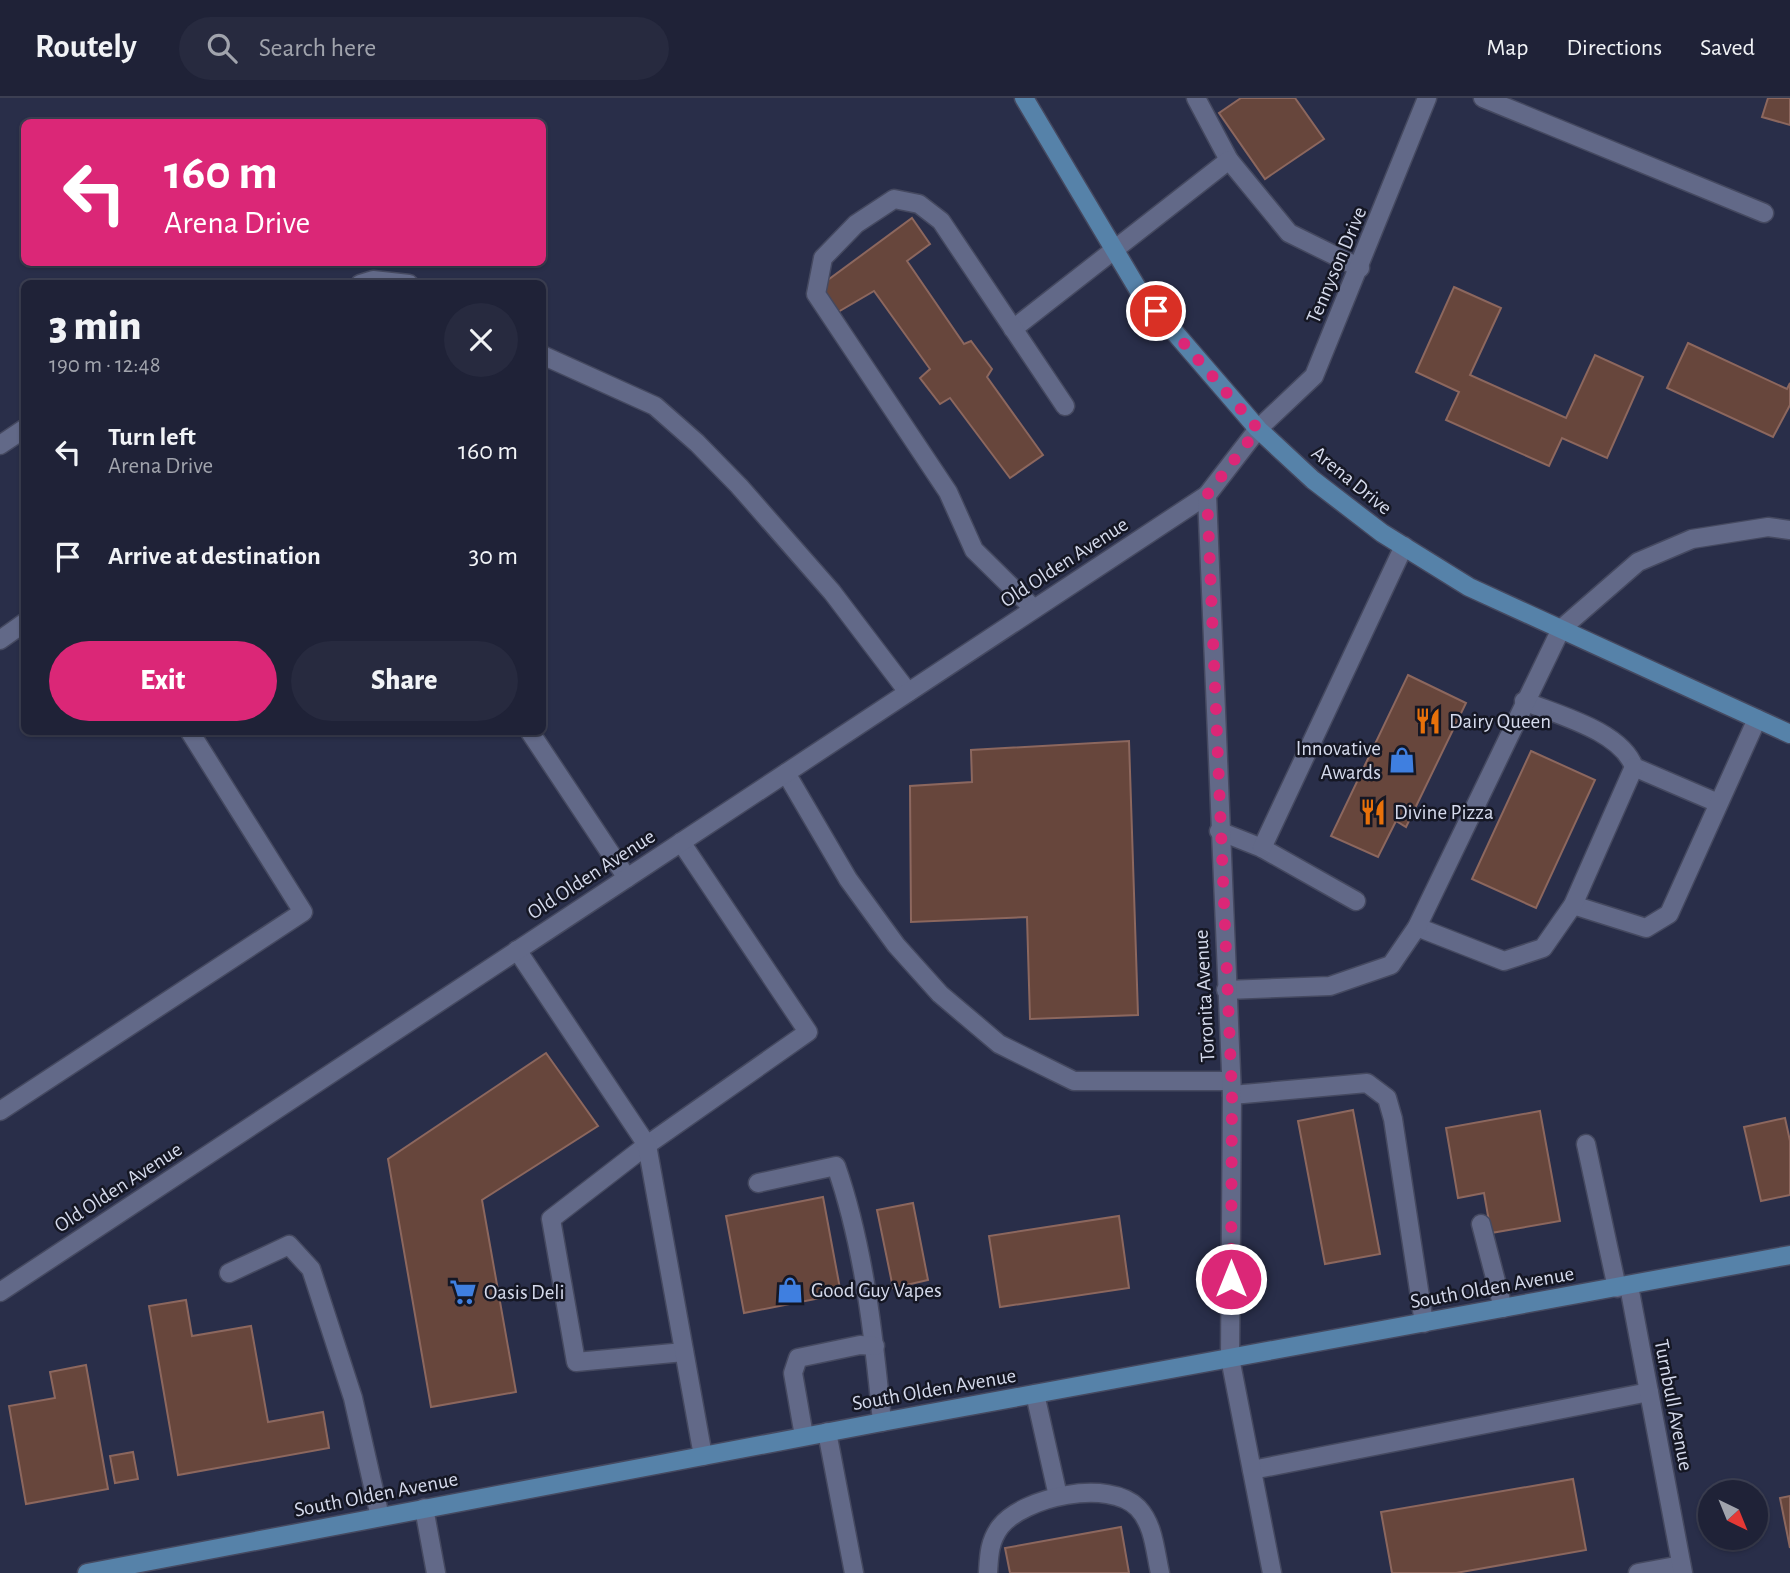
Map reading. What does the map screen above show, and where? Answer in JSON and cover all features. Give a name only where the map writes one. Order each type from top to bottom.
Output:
[{"type":"main road","name":"Arena Drive","points":[[1024,98],[1139,291],[1258,429],[1313,480],[1404,546],[1469,587],[1790,734]]},
{"type":"main road","name":"South Olden Avenue","points":[[86,1573],[804,1436],[1790,1255]]},
{"type":"street","points":[[1196,98],[1229,160],[1289,233],[1360,268]]},
{"type":"street","name":"Tennyson Drive","points":[[1258,429],[1314,376],[1427,98]]},
{"type":"street","points":[[1483,98],[1764,213]]},
{"type":"street","points":[[1013,329],[1229,160]]},
{"type":"street","points":[[1034,609],[974,550],[948,492],[816,294],[823,258],[856,224],[894,199],[919,204],[941,221],[1065,406]]},
{"type":"street","points":[[546,357],[655,406],[697,443],[739,486],[832,592],[908,692]]},
{"type":"street","points":[[1207,495],[1258,429]]},
{"type":"street","points":[[0,445],[21,431]]},
{"type":"street","name":"Old Olden Avenue","points":[[0,1292],[1207,495]]},
{"type":"street","name":"Toronita Avenue","points":[[1207,495],[1219,831],[1232,1088],[1230,1358],[1272,1573]]},
{"type":"street","points":[[1226,990],[1330,986],[1391,965],[1417,927],[1561,629],[1639,562],[1692,539],[1768,527],[1790,530]]},
{"type":"street","points":[[1262,848],[1404,546]]},
{"type":"street","points":[[0,640],[21,625]]},
{"type":"street","points":[[1417,927],[1504,961],[1544,948],[1573,905],[1634,767],[1629,753],[1613,739],[1524,701]]},
{"type":"street","points":[[1573,905],[1646,928],[1669,914],[1757,719]]},
{"type":"street","points":[[0,1111],[303,912],[192,735]]},
{"type":"street","points":[[532,735],[626,878]]},
{"type":"street","points":[[1634,767],[1718,803]]},
{"type":"street","points":[[786,773],[848,879],[895,945],[940,994],[999,1044],[1074,1081],[1232,1088],[1367,1083],[1387,1098],[1424,1323]]},
{"type":"street","points":[[1219,831],[1262,848],[1356,901]]},
{"type":"street","points":[[681,842],[808,1032],[647,1144],[551,1219],[576,1362],[684,1352]]},
{"type":"street","points":[[517,950],[647,1144],[703,1456]]},
{"type":"street","name":"Turnbull Avenue","points":[[1586,1144],[1648,1392],[1682,1569]]},
{"type":"street","points":[[758,1183],[836,1166],[848,1200],[875,1346],[883,1422]]},
{"type":"street","points":[[1481,1224],[1503,1308]]},
{"type":"street","points":[[229,1273],[289,1245],[311,1269],[353,1398],[380,1517]]},
{"type":"street","points":[[804,1436],[793,1373],[798,1358],[860,1345],[875,1346]]},
{"type":"street","points":[[1252,1470],[1648,1392]]},
{"type":"street","points":[[1035,1394],[1058,1496]]},
{"type":"street","points":[[827,1432],[854,1573]]},
{"type":"street","points":[[988,1573],[989,1548],[1001,1526],[1020,1511],[1058,1496],[1105,1494],[1137,1506],[1149,1525],[1160,1573]]},
{"type":"street","points":[[424,1508],[436,1573]]},
{"type":"street","points":[[1638,1573],[1682,1569]]},
{"type":"building","points":[[1241,98],[1295,98],[1324,139],[1265,179],[1219,113]]},
{"type":"building","points":[[1768,98],[1790,98],[1790,125],[1762,117]]},
{"type":"building","points":[[912,218],[930,244],[907,261],[964,344],[971,341],[992,369],[987,377],[1043,455],[1010,478],[950,398],[940,404],[920,378],[930,369],[874,291],[838,312],[817,288]]},
{"type":"building","points":[[1454,287],[1501,308],[1470,375],[1566,418],[1595,355],[1643,377],[1607,458],[1562,438],[1549,466],[1446,420],[1459,392],[1416,372]]},
{"type":"building","points":[[1688,343],[1787,389],[1790,383],[1790,405],[1773,437],[1667,388]]},
{"type":"building","points":[[1408,675],[1466,703],[1406,827],[1396,821],[1378,857],[1331,836]]},
{"type":"building","points":[[1129,741],[1138,1015],[1030,1019],[1027,917],[911,922],[910,786],[972,782],[971,750]]},
{"type":"building","points":[[1531,751],[1595,780],[1536,908],[1472,879]]},
{"type":"building","points":[[546,1053],[598,1126],[482,1200],[516,1392],[431,1407],[388,1159]]},
{"type":"building","points":[[1353,1110],[1380,1254],[1325,1264],[1298,1121]]},
{"type":"building","points":[[1540,1111],[1560,1221],[1491,1233],[1484,1193],[1458,1198],[1446,1128]]},
{"type":"building","points":[[1785,1118],[1790,1141],[1790,1195],[1761,1201],[1744,1127]]},
{"type":"building","points":[[823,1197],[841,1294],[744,1313],[726,1216]]},
{"type":"building","points":[[913,1203],[928,1280],[893,1288],[877,1210]]},
{"type":"building","points":[[1119,1216],[1129,1288],[1000,1307],[989,1236]]},
{"type":"building","points":[[186,1300],[192,1336],[251,1326],[268,1422],[323,1412],[329,1448],[178,1475],[149,1306]]},
{"type":"building","points":[[86,1365],[108,1489],[26,1504],[9,1406],[55,1398],[50,1372]]},
{"type":"building","points":[[133,1452],[138,1479],[115,1483],[110,1456]]},
{"type":"building","points":[[1573,1479],[1586,1550],[1456,1573],[1392,1573],[1381,1512]]},
{"type":"building","points":[[1790,1496],[1790,1548],[1780,1498]]},
{"type":"building","points":[[1121,1527],[1129,1573],[1010,1573],[1005,1548]]},
{"type":"place","name":"Dairy Queen","points":[[1428,721]]},
{"type":"place","name":"Innovative Awards","points":[[1402,760]]},
{"type":"place","name":"Divine Pizza","points":[[1373,812]]},
{"type":"place","name":"Good Guy Vapes","points":[[790,1290]]},
{"type":"place","name":"Oasis Deli","points":[[463,1292]]},
{"type":"route","points":[[1156,311],[1258,429],[1207,495],[1232,1095],[1231,1279]]}]
